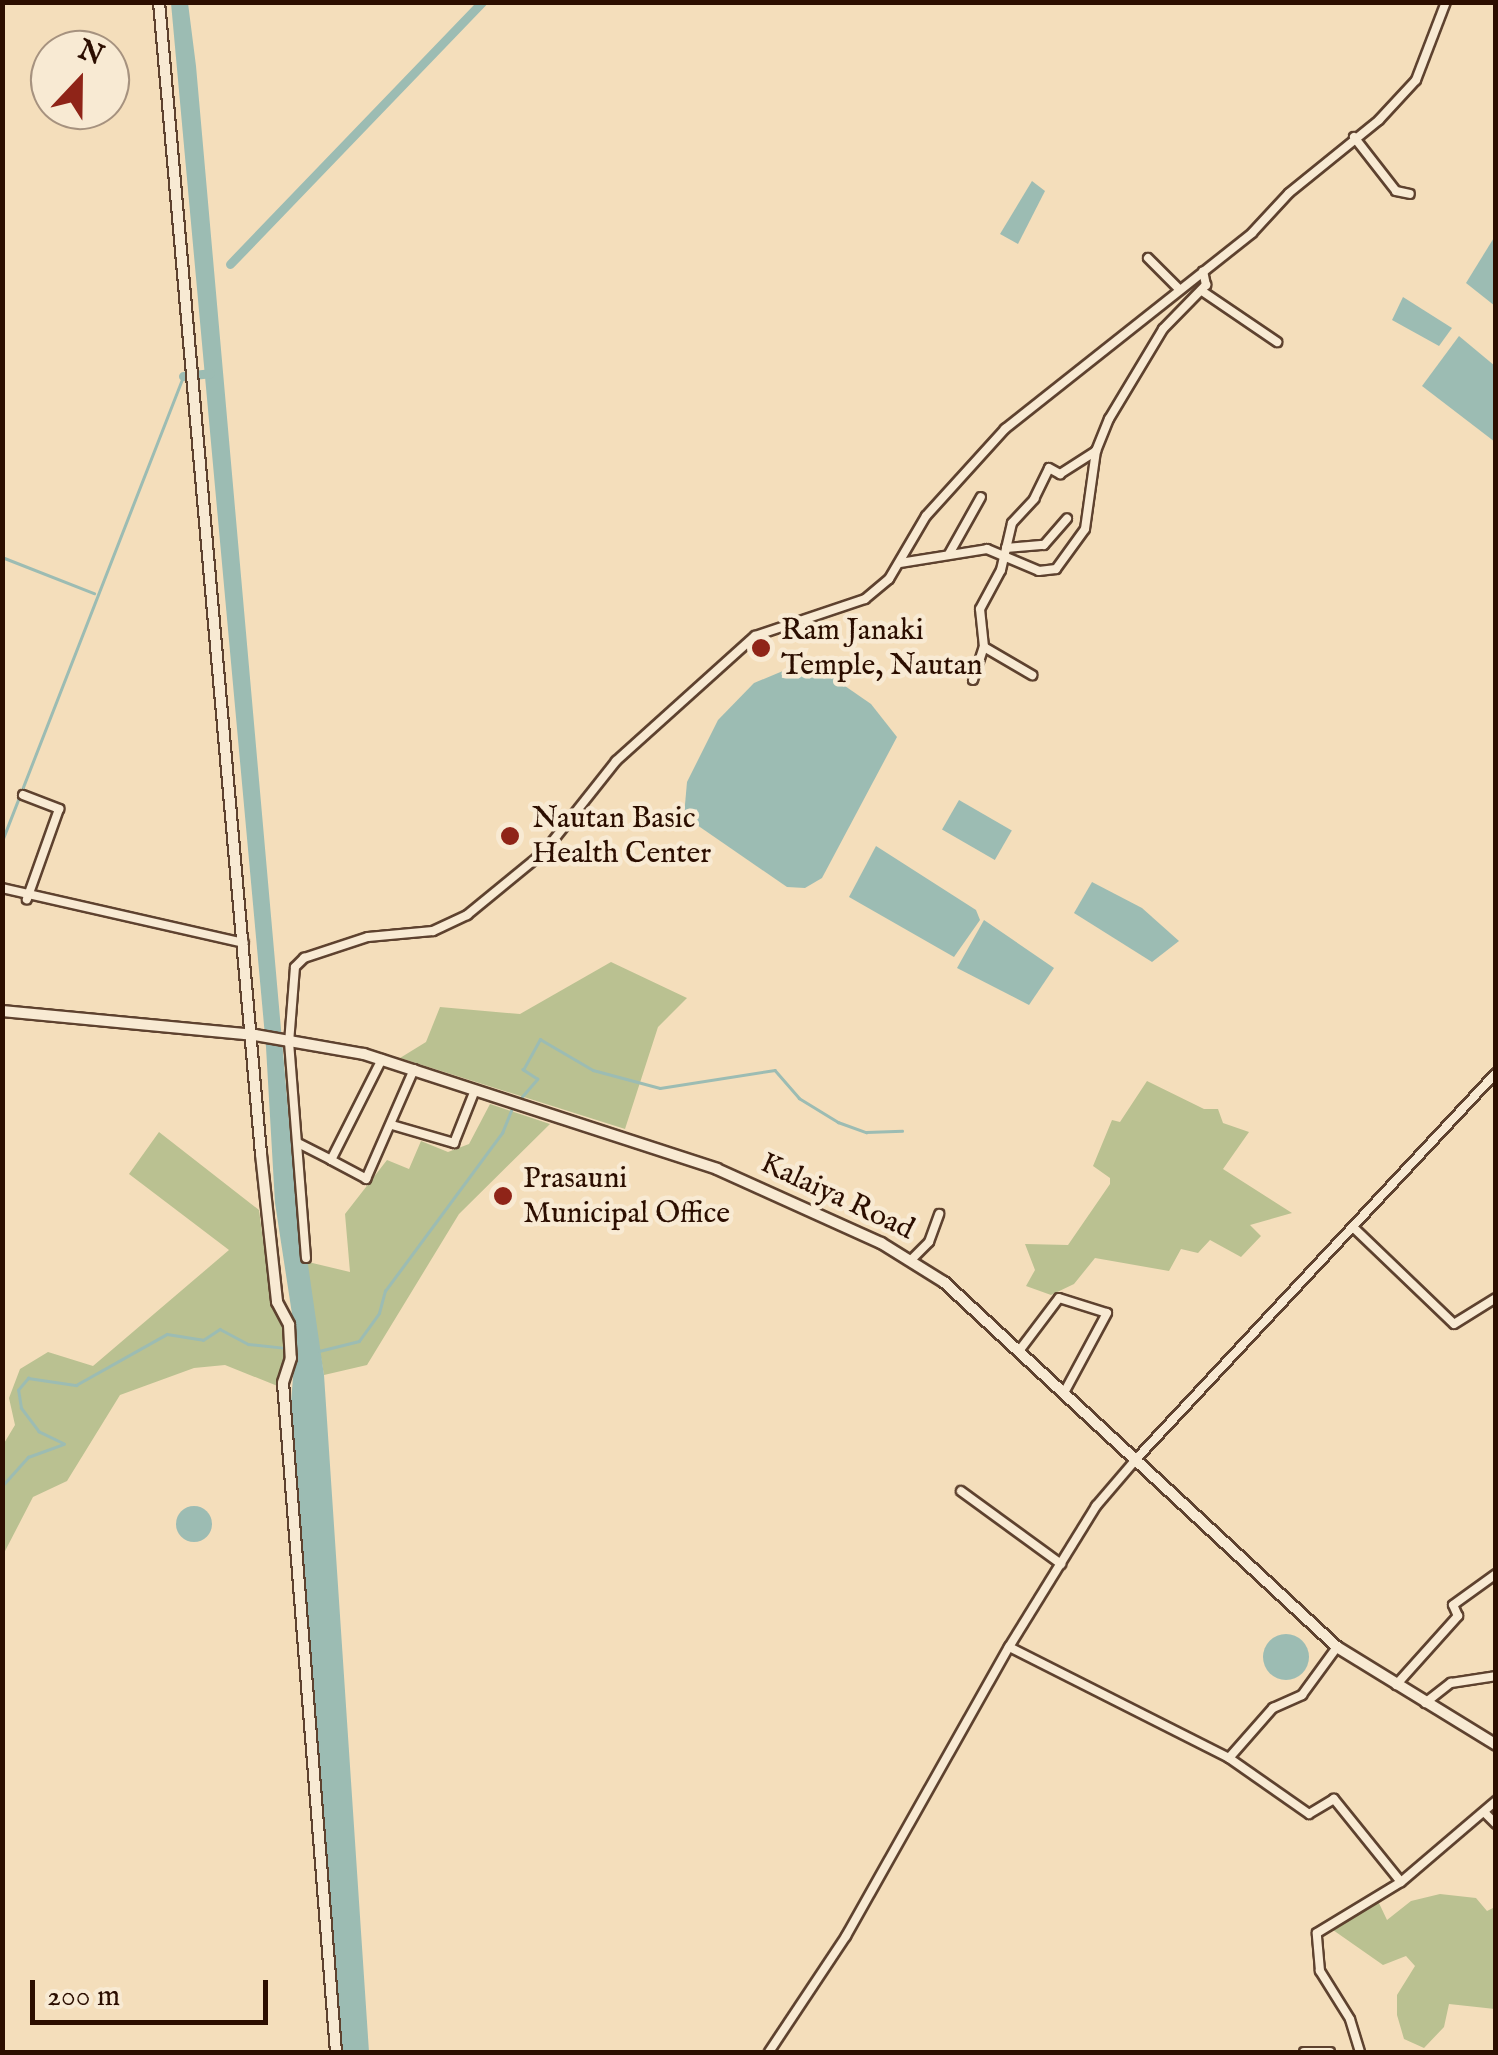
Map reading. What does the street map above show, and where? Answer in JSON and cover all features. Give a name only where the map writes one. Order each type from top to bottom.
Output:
[{"type":"main road","points":[[158,2],[244,943],[259,1036],[277,1302],[290,1325],[291,1358],[283,1383],[336,2052]]},
{"type":"main road","name":"Kalaiya Road","points":[[2,1011],[259,1036],[382,1058],[716,1169],[912,1259],[1138,1458],[1270,1592],[1337,1647],[1496,1744]]},
{"type":"street","points":[[306,1258],[289,1043],[294,968],[304,958],[368,937],[434,932],[467,914],[544,852],[616,760],[755,636],[852,606],[900,563],[926,516],[1005,429],[1203,271],[1416,80],[1446,2]]},
{"type":"street","points":[[1354,138],[1396,191],[1410,194]]},
{"type":"street","points":[[1148,258],[1179,290]]},
{"type":"street","points":[[900,563],[987,548],[1005,551],[1048,573],[1079,544],[1096,451],[1147,352],[1202,291],[1203,271]]},
{"type":"street","points":[[1202,291],[1277,342]]},
{"type":"street","points":[[972,680],[984,647],[980,609],[1005,551],[1012,523],[1034,499],[1049,468],[1060,474],[1096,451]]},
{"type":"street","points":[[950,554],[981,498]]},
{"type":"street","points":[[1005,551],[1044,545],[1067,518]]},
{"type":"street","points":[[984,647],[1032,675]]},
{"type":"street","points":[[23,796],[59,809],[27,899]]},
{"type":"street","points":[[2,888],[27,899],[244,943]]},
{"type":"street","points":[[330,1160],[382,1058]]},
{"type":"street","points":[[298,1143],[366,1179],[414,1070]]},
{"type":"street","points":[[769,2052],[846,1936],[1008,1648],[1061,1564],[1138,1458],[1496,1073]]},
{"type":"street","points":[[392,1125],[454,1144],[475,1090]]},
{"type":"street","points":[[912,1259],[930,1242],[940,1214]]},
{"type":"street","points":[[1355,1229],[1454,1324],[1496,1298]]},
{"type":"street","points":[[1019,1350],[1059,1298],[1107,1313],[1065,1392]]},
{"type":"street","points":[[961,1491],[1061,1564]]},
{"type":"street","points":[[1396,1685],[1458,1616],[1454,1605],[1496,1574]]},
{"type":"street","points":[[1229,1758],[1273,1708],[1302,1695],[1337,1647]]},
{"type":"street","points":[[1008,1648],[1229,1758],[1308,1814],[1334,1799],[1401,1882]]},
{"type":"street","points":[[1425,1703],[1450,1683],[1496,1676]]},
{"type":"street","points":[[1358,2052],[1350,2019],[1320,1971],[1317,1933],[1401,1882],[1496,1801]]},
{"type":"street","points":[[1484,1812],[1496,1824]]},
{"type":"street","points":[[1306,2052],[1330,2052]]},
{"type":"green space","points":[[611,962],[687,998],[658,1027],[625,1129],[400,1058],[426,1042],[440,1007],[520,1014]]},
{"type":"green space","points":[[1147,1081],[1204,1109],[1218,1109],[1223,1123],[1249,1132],[1223,1169],[1292,1213],[1250,1225],[1261,1236],[1241,1257],[1210,1240],[1198,1253],[1181,1249],[1169,1271],[1095,1258],[1074,1284],[1051,1295],[1026,1286],[1035,1270],[1025,1244],[1068,1245],[1110,1184],[1110,1178],[1093,1166],[1112,1120],[1120,1122]]},
{"type":"green space","points":[[490,1104],[550,1124],[459,1214],[367,1365],[324,1375],[304,1261],[350,1272],[345,1214],[387,1160],[409,1169],[421,1141],[448,1152],[469,1144]]},
{"type":"green space","points":[[159,1132],[259,1210],[271,1300],[287,1334],[280,1387],[225,1365],[194,1368],[120,1395],[67,1481],[33,1497],[3,1555],[3,1445],[15,1425],[9,1398],[20,1369],[48,1352],[93,1366],[229,1250],[129,1174]]},
{"type":"green space","points":[[1440,1894],[1476,1898],[1487,1911],[1495,1907],[1495,2009],[1449,2004],[1444,2027],[1424,2048],[1404,2039],[1397,2015],[1397,1995],[1415,1966],[1406,1956],[1383,1965],[1333,1930],[1378,1901],[1387,1920],[1411,1901]]},
{"type":"water","points":[[171,3],[188,3],[196,66],[292,1154],[324,1375],[369,2052],[342,2052],[290,1415],[296,1340],[275,1203],[266,1047]]},
{"type":"water","points":[[1032,181],[1045,191],[1018,244],[1000,234]]},
{"type":"water","points":[[1495,236],[1495,306],[1466,283]]},
{"type":"water","points":[[1403,297],[1452,328],[1439,346],[1392,320]]},
{"type":"water","points":[[1459,336],[1495,366],[1495,442],[1422,386]]},
{"type":"water","points":[[790,668],[832,677],[871,704],[897,737],[822,878],[805,888],[787,887],[684,816],[687,782],[718,720],[754,683]]},
{"type":"water","points":[[959,800],[1012,830],[995,860],[942,829]]},
{"type":"water","points":[[876,846],[976,910],[980,920],[954,957],[849,897]]},
{"type":"water","points":[[1092,882],[1142,908],[1179,941],[1152,962],[1074,913]]},
{"type":"water","points":[[984,920],[1054,968],[1029,1005],[957,968]]},
{"type":"water","points":[[194,1506],[207,1511],[212,1524],[207,1537],[194,1542],[181,1537],[176,1524],[181,1511]]},
{"type":"water","points":[[1286,1634],[1303,1640],[1309,1657],[1303,1674],[1286,1680],[1269,1674],[1263,1657],[1269,1640]]},
{"type":"waterway","points":[[230,264],[482,2]]},
{"type":"waterway","points":[[183,376],[210,373]]},
{"type":"waterway","points":[[2,841],[183,376]]},
{"type":"waterway","points":[[2,557],[94,593]]},
{"type":"waterway","points":[[519,1100],[537,1079],[523,1070],[540,1039],[593,1070],[660,1088],[775,1070],[799,1098],[838,1122],[866,1132],[902,1131]]},
{"type":"waterway","points":[[319,1351],[359,1341],[379,1313],[385,1291],[502,1133],[513,1106]]},
{"type":"waterway","points":[[2,1486],[28,1457],[64,1444],[39,1432],[21,1408],[18,1390],[28,1378],[76,1385],[167,1334],[203,1340],[220,1329],[248,1344],[287,1348]]},
{"type":"place","name":"Ram Janaki Temple, Nautan","points":[[761,648]]},
{"type":"place","name":"Nautan Basic Health Center","points":[[510,836]]},
{"type":"place","name":"Prasauni Municipal Office","points":[[503,1196]]}]
